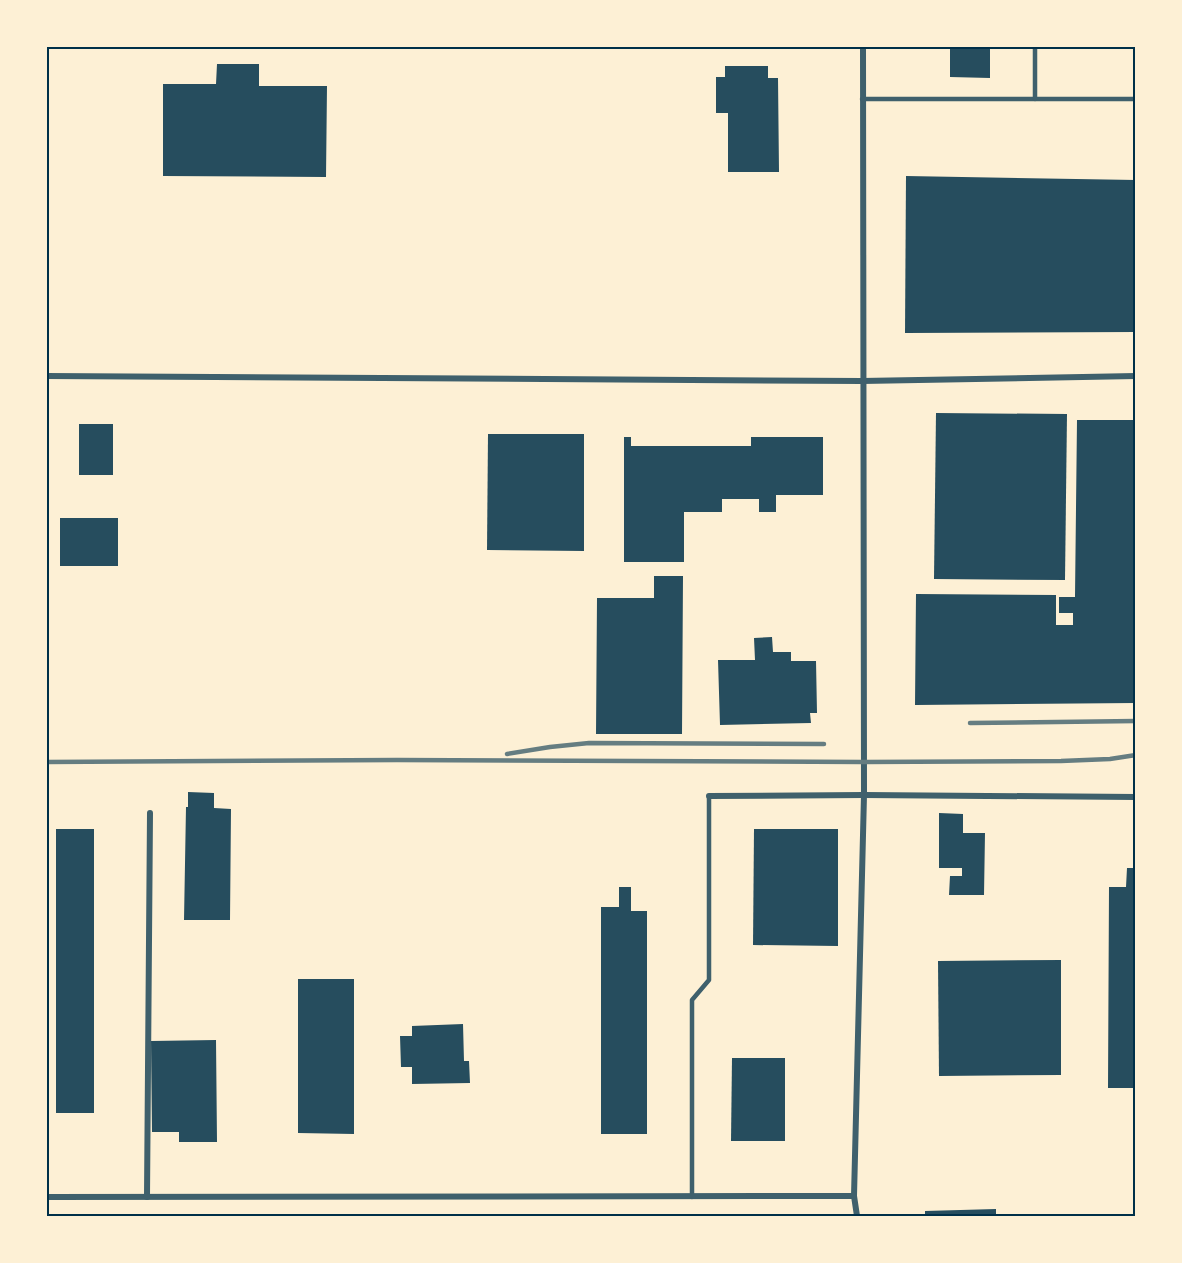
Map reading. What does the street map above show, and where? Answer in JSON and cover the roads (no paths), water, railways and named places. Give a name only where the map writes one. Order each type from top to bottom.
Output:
[{"type":"street","points":[[856,1216],[854,1196],[864,795],[862,46]]},
{"type":"street","points":[[46,376],[862,381],[1136,376]]},
{"type":"street","points":[[709,796],[1136,797]]},
{"type":"street","points":[[147,1197],[150,813]]},
{"type":"street","points":[[46,1197],[854,1196]]},
{"type":"lane","points":[[1035,46],[1035,99]]},
{"type":"lane","points":[[862,99],[1136,99]]},
{"type":"lane","points":[[692,1197],[692,1000],[709,980],[709,796]]},
{"type":"railway","points":[[970,723],[1136,721]]},
{"type":"railway","points":[[507,754],[589,743],[824,744]]},
{"type":"railway","points":[[46,762],[1061,761],[1110,759],[1136,755]]}]
